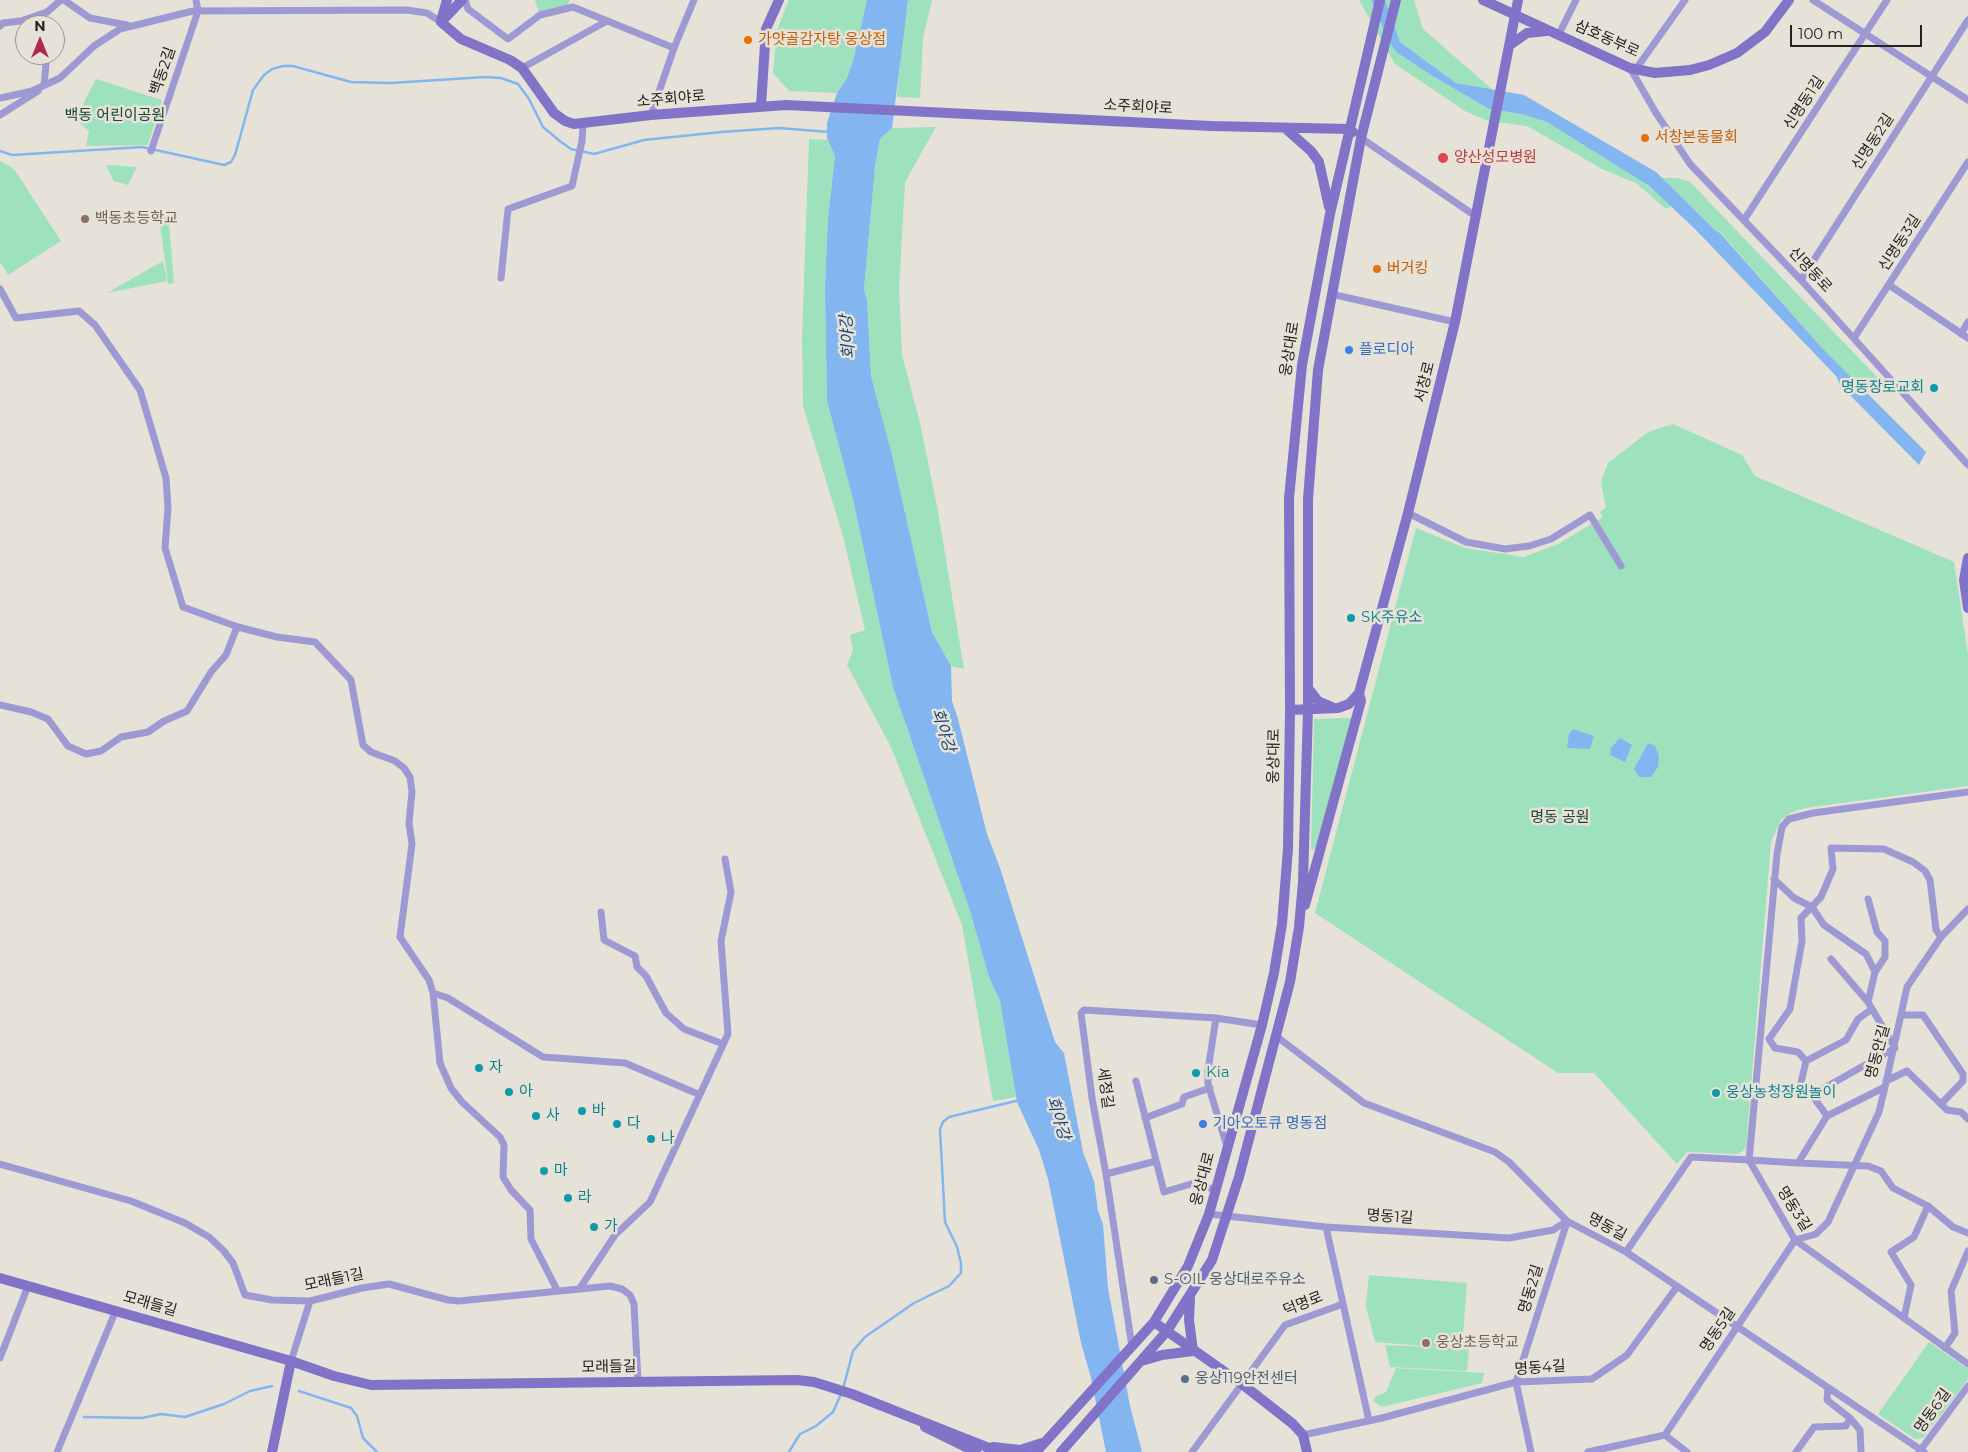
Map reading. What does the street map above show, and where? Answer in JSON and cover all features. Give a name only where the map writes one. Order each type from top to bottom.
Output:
[{"type":"main road","points":[[441,22],[447,0]]},
{"type":"main road","points":[[441,22],[464,0]]},
{"type":"main road","points":[[761,106],[766,29],[779,0]]},
{"type":"main road","name":"웅상대로","points":[[1036,1452],[1154,1322],[1188,1266],[1209,1214],[1262,1025],[1274,973],[1282,924],[1288,849],[1290,710],[1289,498],[1302,365],[1330,214],[1380,0]]},
{"type":"main road","name":"웅상대로","points":[[1061,1452],[1144,1360],[1167,1331],[1190,1298],[1212,1260],[1227,1217],[1290,982],[1299,927],[1303,882],[1308,709],[1308,499],[1318,370],[1361,138],[1396,0]]},
{"type":"main road","name":"삼호동부로","points":[[1484,0],[1633,69],[1650,72],[1690,70],[1737,53],[1765,32],[1788,0]]},
{"type":"main road","name":"서창로","points":[[1299,927],[1361,702],[1360,693],[1456,322],[1518,0]]},
{"type":"main road","name":"소주회야로","points":[[441,22],[461,39],[510,60],[522,68],[557,116],[574,124],[651,115],[786,105],[1285,128],[1349,129]]},
{"type":"main road","points":[[1510,45],[1527,33],[1556,33]]},
{"type":"main road","points":[[1285,128],[1312,152],[1318,162],[1330,214]]},
{"type":"main road","points":[[1349,129],[1361,138]]},
{"type":"main road","points":[[1968,558],[1964,580],[1968,608]]},
{"type":"main road","points":[[1308,688],[1318,701],[1338,708]]},
{"type":"main road","points":[[1290,710],[1338,708],[1349,704],[1360,693]]},
{"type":"main road","name":"모래들길","points":[[0,1278],[116,1310],[354,1381],[388,1386],[775,1379],[814,1382],[852,1394],[924,1423],[926,1429],[976,1450],[999,1452]]},
{"type":"main road","points":[[1190,1298],[1189,1320],[1193,1351]]},
{"type":"main road","points":[[1154,1322],[1242,1384],[1293,1424],[1302,1434],[1307,1452]]},
{"type":"main road","points":[[1144,1360],[1162,1355],[1193,1351]]},
{"type":"main road","points":[[272,1452],[291,1361]]},
{"type":"main road","points":[[976,1450],[1020,1450],[1036,1446],[1047,1440]]},
{"type":"street","points":[[39,15],[47,12],[60,0]]},
{"type":"street","points":[[64,0],[90,18],[103,22],[134,25]]},
{"type":"street","name":"백동2길","points":[[151,151],[198,11],[196,0]]},
{"type":"street","points":[[464,0],[468,9],[508,39],[540,15],[573,7],[674,48]]},
{"type":"street","points":[[651,115],[674,48],[694,0]]},
{"type":"street","points":[[1556,33],[1576,0]]},
{"type":"street","points":[[1633,69],[1685,0]]},
{"type":"street","points":[[1813,0],[1968,100]]},
{"type":"street","name":"신명동1길","points":[[1744,220],[1887,0]]},
{"type":"street","points":[[0,115],[60,78],[94,46],[120,29],[198,11],[406,10],[427,13],[441,22]]},
{"type":"street","name":"신명동2길","points":[[1801,280],[1968,20]]},
{"type":"street","points":[[522,68],[607,21]]},
{"type":"street","points":[[0,26],[3,23],[15,22]]},
{"type":"street","points":[[44,85],[46,65]]},
{"type":"street","name":"신명동로","points":[[1633,69],[1642,88],[1690,164],[1801,280],[1968,465]]},
{"type":"street","points":[[1642,88],[1650,72]]},
{"type":"street","points":[[0,98],[32,91],[60,78]]},
{"type":"street","points":[[501,278],[508,209],[572,186],[582,141],[583,124]]},
{"type":"street","points":[[1361,138],[1477,217]]},
{"type":"street","name":"신명동3길","points":[[1854,338],[1968,162]]},
{"type":"street","points":[[1890,285],[1968,338]]},
{"type":"street","points":[[0,289],[16,318],[79,311],[95,325],[140,390],[166,478],[168,508],[165,548],[183,607],[237,627],[277,637],[315,642],[352,680],[363,744],[370,752],[395,761],[404,768],[410,777],[412,792],[409,823],[412,844],[400,937],[430,980],[433,992],[440,1063],[451,1088],[500,1137],[504,1145],[503,1177],[511,1190],[530,1210],[531,1239],[557,1290]]},
{"type":"street","points":[[1331,294],[1456,322]]},
{"type":"street","points":[[1961,334],[1968,322]]},
{"type":"street","points":[[1408,513],[1466,542],[1505,549],[1528,546],[1551,539],[1590,515],[1621,566]]},
{"type":"street","points":[[0,705],[31,712],[48,719],[68,746],[86,754],[101,751],[121,737],[148,732],[164,721],[187,711],[212,672],[226,655],[237,627]]},
{"type":"street","points":[[1749,1160],[1778,838],[1782,827],[1790,819],[1812,813],[1968,792]]},
{"type":"street","points":[[1769,1039],[1790,1009],[1802,942],[1801,918],[1821,897],[1833,870],[1831,848],[1884,849],[1913,862],[1925,871],[1930,880],[1936,930],[1941,937]]},
{"type":"street","points":[[580,1288],[615,1235],[650,1202],[698,1094],[728,1034],[721,941],[731,892],[725,859]]},
{"type":"street","points":[[1774,879],[1794,898],[1812,907],[1824,925],[1866,954],[1876,972]]},
{"type":"street","points":[[1868,899],[1876,932],[1885,942],[1885,957],[1876,972],[1868,1002]]},
{"type":"street","name":"명동안길","points":[[1826,1116],[1886,1084],[1907,987],[1941,937],[1968,909]]},
{"type":"street","points":[[601,912],[604,940],[635,956],[637,967],[646,976],[666,1014],[684,1029],[723,1044]]},
{"type":"street","points":[[1812,1095],[1895,1048],[1868,1002],[1830,959]]},
{"type":"street","points":[[433,992],[448,998],[542,1058],[625,1063],[698,1094]]},
{"type":"street","points":[[1798,1163],[1826,1116],[1812,1095],[1801,1083],[1806,1061],[1846,1040],[1858,1019],[1872,1009]]},
{"type":"street","name":"세정길","points":[[1132,1347],[1106,1174],[1092,1098],[1081,1013],[1084,1010],[1216,1018],[1262,1025]]},
{"type":"street","points":[[1901,1015],[1923,1015],[1962,1074],[1963,1081],[1941,1104]]},
{"type":"street","points":[[1216,1018],[1208,1070],[1210,1088],[1227,1147]]},
{"type":"street","name":"명동길","points":[[1276,1036],[1364,1103],[1495,1152],[1514,1167],[1567,1221],[1626,1252],[1676,1288],[1921,1451]]},
{"type":"street","points":[[1760,1038],[1769,1039],[1775,1048],[1798,1052],[1806,1061]]},
{"type":"street","points":[[1795,1240],[1816,1234],[1825,1227],[1880,1112],[1886,1084],[1907,1071],[1947,1110],[1961,1112],[1968,1120]]},
{"type":"street","points":[[1136,1081],[1164,1192],[1194,1183],[1216,1190]]},
{"type":"street","points":[[1145,1118],[1182,1104],[1184,1097],[1210,1088]]},
{"type":"street","points":[[1626,1252],[1691,1157],[1868,1166],[1881,1171],[1893,1188],[1928,1206],[1953,1227],[1968,1233]]},
{"type":"street","name":"명동3길","points":[[1749,1160],[1795,1240],[1968,1364]]},
{"type":"street","points":[[1106,1174],[1156,1161]]},
{"type":"street","name":"모래들1길","points":[[0,1164],[131,1201],[185,1222],[209,1237],[233,1262],[245,1295],[272,1300],[310,1301],[362,1288],[388,1284],[448,1300],[459,1301],[580,1288],[610,1286],[622,1289],[630,1295],[634,1304],[638,1381]]},
{"type":"street","points":[[1904,1318],[1911,1285],[1891,1252],[1914,1237],[1928,1206]]},
{"type":"street","name":"명동1길","points":[[1209,1214],[1326,1227],[1508,1238],[1553,1230],[1567,1221]]},
{"type":"street","name":"명동2길","points":[[1531,1452],[1516,1382],[1567,1221]]},
{"type":"street","points":[[1326,1227],[1369,1420]]},
{"type":"street","name":"명동5길","points":[[1665,1434],[1795,1240]]},
{"type":"street","points":[[1945,1348],[1955,1333],[1951,1290],[1968,1251]]},
{"type":"street","points":[[0,1358],[28,1286]]},
{"type":"street","name":"명동4길","points":[[1302,1434],[1369,1420],[1516,1382],[1592,1379],[1628,1355],[1676,1288]]},
{"type":"street","points":[[291,1361],[310,1301]]},
{"type":"street","name":"덕명로","points":[[1192,1452],[1285,1325],[1343,1304]]},
{"type":"street","points":[[57,1452],[116,1310]]},
{"type":"street","name":"명동6길","points":[[1921,1451],[1968,1386]]},
{"type":"street","points":[[1828,1388],[1827,1400],[1850,1418],[1860,1430],[1861,1452]]},
{"type":"street","points":[[1796,1452],[1814,1427],[1846,1426],[1850,1418]]},
{"type":"street","points":[[1588,1452],[1665,1434],[1687,1452]]},
{"type":"green space","points":[[535,0],[570,0],[567,6],[539,13]]},
{"type":"green space","points":[[789,0],[867,0],[853,61],[847,78],[837,93],[789,91],[773,73],[777,30]]},
{"type":"green space","points":[[908,0],[932,0],[923,38],[920,98],[897,97],[902,35]]},
{"type":"green space","points":[[1359,0],[1371,0],[1379,22],[1396,52],[1489,109],[1522,114],[1547,122],[1635,175],[1672,206],[1666,209],[1636,183],[1602,169],[1527,126],[1488,121],[1465,111],[1395,64]]},
{"type":"green space","points":[[1385,0],[1414,0],[1423,29],[1494,91],[1456,83],[1400,42]]},
{"type":"green space","name":"백동 어린이공원","points":[[96,79],[162,100],[148,145],[86,146],[89,131],[75,119]]},
{"type":"green space","points":[[936,127],[905,182],[899,290],[902,355],[920,423],[938,511],[964,669],[951,666],[932,632],[892,455],[871,376],[867,300],[864,289],[875,167],[880,139],[892,128]]},
{"type":"green space","points":[[809,139],[828,140],[835,156],[828,218],[825,289],[827,401],[853,499],[893,687],[970,911],[989,977],[1000,1001],[1016,1097],[993,1101],[962,925],[891,747],[847,665],[853,650],[850,635],[865,630],[843,536],[803,406],[802,337]]},
{"type":"green space","points":[[0,161],[14,169],[61,241],[8,275],[0,262]]},
{"type":"green space","points":[[106,166],[137,167],[128,185],[114,181]]},
{"type":"green space","points":[[1662,178],[1677,178],[1690,182],[1877,377],[1869,382],[1858,384],[1823,349],[1721,233],[1715,230]]},
{"type":"green space","points":[[168,210],[174,283],[168,284],[159,217]]},
{"type":"green space","points":[[163,261],[167,281],[107,293]]},
{"type":"green space","name":"명동 공원","points":[[1673,424],[1742,455],[1755,476],[1954,562],[1968,654],[1968,786],[1805,808],[1791,813],[1781,820],[1771,842],[1746,1148],[1738,1154],[1687,1152],[1677,1164],[1594,1073],[1558,1073],[1315,913],[1416,528],[1465,548],[1524,557],[1558,544],[1603,517],[1600,512],[1606,508],[1601,482],[1608,463],[1648,432]]},
{"type":"green space","points":[[1352,718],[1317,848],[1311,850],[1314,719]]},
{"type":"green space","points":[[1369,1275],[1467,1283],[1462,1349],[1469,1350],[1467,1371],[1390,1367],[1385,1345],[1447,1348],[1375,1342],[1366,1306]]},
{"type":"green space","points":[[1929,1342],[1968,1369],[1968,1379],[1923,1438],[1915,1439],[1878,1414]]},
{"type":"green space","points":[[1396,1368],[1484,1373],[1482,1383],[1382,1407],[1373,1401],[1376,1396],[1386,1392]]},
{"type":"water","name":"회야강","points":[[867,0],[908,0],[892,128],[880,139],[875,167],[864,289],[867,300],[871,376],[892,455],[932,632],[951,666],[952,701],[987,834],[1000,868],[1055,1042],[1064,1053],[1083,1152],[1094,1181],[1098,1211],[1103,1224],[1108,1288],[1130,1406],[1142,1452],[1106,1452],[1091,1378],[1081,1343],[1048,1179],[1039,1150],[1017,1102],[1000,1001],[989,977],[970,911],[893,687],[853,499],[827,401],[825,289],[828,218],[835,156],[827,138],[827,123],[837,93],[847,78],[853,61]]},
{"type":"water","points":[[1371,0],[1385,0],[1400,42],[1456,83],[1524,95],[1656,172],[1720,233],[1823,349],[1926,452],[1919,465],[1841,386],[1836,376],[1694,228],[1648,185],[1547,122],[1522,114],[1489,109],[1396,52],[1386,36]]},
{"type":"water","points":[[1573,729],[1594,736],[1590,749],[1567,748],[1569,734]]},
{"type":"water","points":[[1620,738],[1632,745],[1625,762],[1610,755],[1611,748]]},
{"type":"water","points":[[1648,743],[1655,746],[1659,756],[1658,767],[1651,777],[1639,777],[1634,769]]},
{"type":"waterway","points":[[0,151],[12,155],[142,147],[224,165],[231,162],[235,155],[253,90],[264,75],[272,69],[283,66],[293,66],[351,82],[391,83],[485,77],[501,78],[518,84],[529,99],[543,127],[561,142],[571,149],[594,154],[644,140],[721,132],[779,128],[829,132]]},
{"type":"waterway","points":[[843,1389],[853,1351],[865,1337],[914,1303],[949,1286],[961,1273],[961,1263],[957,1247],[945,1222],[940,1129],[943,1122],[949,1117],[1020,1100]]},
{"type":"waterway","points":[[84,1417],[142,1418],[161,1414],[185,1417],[224,1404],[250,1391],[272,1386]]},
{"type":"waterway","points":[[299,1391],[351,1408],[357,1416],[363,1438],[377,1452]]},
{"type":"waterway","points":[[789,1452],[800,1434],[816,1426],[833,1412],[841,1394]]},
{"type":"place","name":"가얏골감자탕 웅상점","points":[[748,40]]},
{"type":"place","name":"서창본동물회","points":[[1645,138]]},
{"type":"place","name":"양산성모병원","points":[[1443,158]]},
{"type":"place","name":"백동초등학교","points":[[85,219]]},
{"type":"place","name":"버거킹","points":[[1377,269]]},
{"type":"place","name":"플로디아","points":[[1349,350]]},
{"type":"place","name":"명동장로교회","points":[[1934,388]]},
{"type":"place","name":"SK주유소","points":[[1351,618]]},
{"type":"place","name":"자","points":[[479,1068]]},
{"type":"place","name":"Kia","points":[[1196,1073]]},
{"type":"place","name":"아","points":[[509,1092]]},
{"type":"place","name":"웅상농청장원놀이","points":[[1716,1093]]},
{"type":"place","name":"바","points":[[582,1111]]},
{"type":"place","name":"사","points":[[536,1116]]},
{"type":"place","name":"다","points":[[617,1124]]},
{"type":"place","name":"기아오토큐 명동점","points":[[1203,1124]]},
{"type":"place","name":"나","points":[[651,1139]]},
{"type":"place","name":"마","points":[[544,1171]]},
{"type":"place","name":"라","points":[[568,1198]]},
{"type":"place","name":"가","points":[[594,1227]]},
{"type":"place","name":"S-OIL 웅상대로주유소","points":[[1154,1280]]},
{"type":"place","name":"웅상초등학교","points":[[1426,1343]]},
{"type":"place","name":"웅상119안전센터","points":[[1185,1379]]}]
